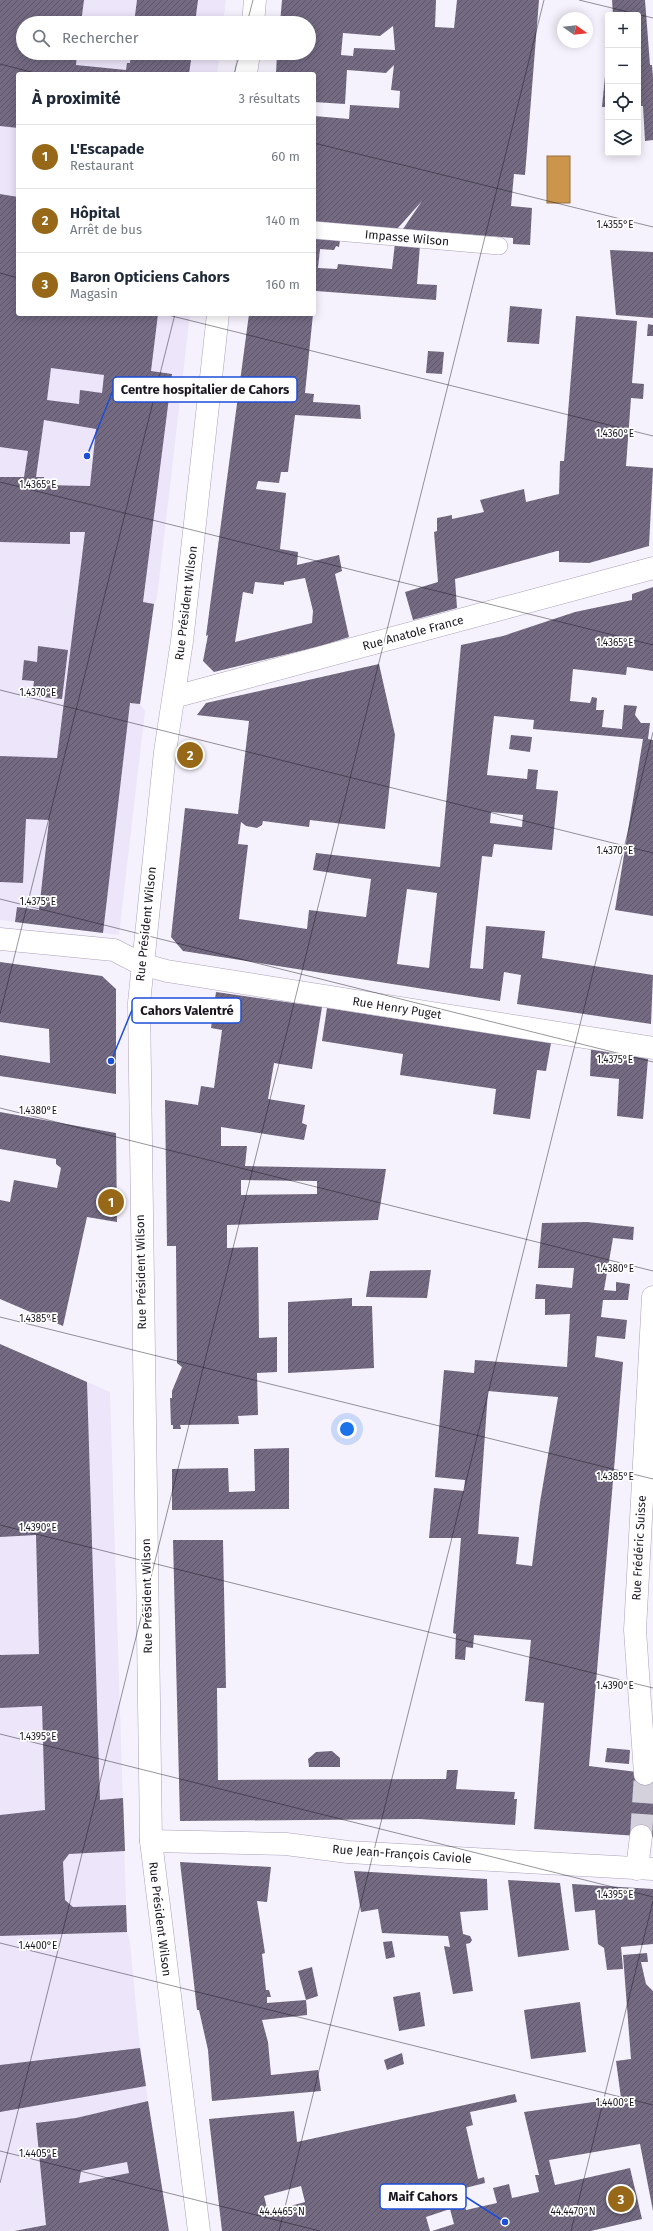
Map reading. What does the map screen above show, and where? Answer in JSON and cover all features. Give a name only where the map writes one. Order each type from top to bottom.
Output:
[{"type":"street","points":[[253,16],[255,0]]},
{"type":"street","points":[[246,72],[248,60]]},
{"type":"street","name":"Rue Président Wilson","points":[[199,2231],[151,1841],[145,1428],[142,1382],[138,1003],[165,752],[182,642],[218,316]]},
{"type":"street","name":"Rue Anatole France","points":[[174,697],[653,568]]},
{"type":"street","name":"Rue Henry Puget","points":[[0,939],[114,950],[141,964],[175,973],[653,1048]]},
{"type":"street","name":"Rue Frédéric Suisse","points":[[645,1774],[635,1630],[653,1297]]},
{"type":"street","points":[[641,1836],[645,1869]]},
{"type":"street","name":"Rue Jean-François Caviole","points":[[151,1841],[286,1844],[348,1852],[645,1869]]},
{"type":"lane","name":"Impasse Wilson","points":[[316,230],[499,246]]},
{"type":"shaded area","points":[[0,0],[226,0],[224,16],[16,16],[16,60],[219,60],[217,72],[16,72],[16,316],[190,316],[157,598],[154,604],[140,704],[145,711],[119,935],[0,920]]},
{"type":"shaded area","points":[[547,156],[570,156],[570,203],[547,203]]},
{"type":"shaded area","points":[[0,1344],[110,1392],[127,1932],[130,1942],[140,2048],[148,2101],[76,2118],[81,2171],[127,2162],[129,2173],[67,2185],[72,2221],[8,2231],[0,2231]]},
{"type":"building","points":[[0,0],[84,0],[82,16],[16,16],[16,60],[76,60],[76,65],[126,70],[127,63],[130,63],[130,60],[191,60],[189,72],[16,72],[16,128],[0,126]]},
{"type":"building","points":[[137,0],[198,0],[196,16],[135,16]]},
{"type":"building","points":[[282,0],[436,0],[435,27],[454,28],[457,0],[539,0],[525,175],[514,174],[511,206],[532,208],[530,245],[513,244],[513,238],[403,229],[422,201],[397,229],[316,223],[316,116],[349,119],[350,105],[399,108],[400,91],[391,90],[394,65],[386,73],[347,70],[345,104],[316,102],[316,72],[276,72],[277,60],[316,60],[316,16],[281,16]],"holes":[[[393,26],[395,50],[354,48],[353,56],[341,55],[343,33],[380,36]]]},
{"type":"building","points":[[612,0],[645,0],[650,65],[652,65],[653,77],[653,140],[645,141],[643,106],[641,106],[641,12],[613,12]]},
{"type":"building","points":[[605,76],[605,107],[602,107]]},
{"type":"building","points":[[0,194],[16,197],[16,316],[158,316],[151,371],[172,374],[143,602],[154,604],[140,704],[130,703],[103,933],[15,922],[17,907],[39,910],[49,820],[26,819],[23,883],[0,882],[0,756],[57,758],[85,532],[70,532],[70,544],[0,542],[0,477],[24,477],[28,451],[0,447]],"holes":[[[51,368],[104,375],[102,393],[80,390],[79,404],[47,400]],[[44,420],[96,429],[90,486],[44,485],[44,477],[36,477]]]},
{"type":"building","points":[[316,239],[340,240],[339,247],[336,246],[334,250],[320,249],[318,268],[337,269],[338,264],[392,269],[395,243],[420,245],[417,284],[437,285],[436,300],[316,291]]},
{"type":"building","points":[[610,250],[653,252],[653,318],[616,315]]},
{"type":"building","points":[[510,306],[542,309],[539,344],[507,342]]},
{"type":"building","points":[[249,316],[313,316],[305,393],[314,394],[313,402],[360,405],[361,419],[295,415],[288,472],[281,472],[279,483],[258,481],[256,489],[286,493],[280,549],[298,552],[297,565],[339,555],[342,571],[335,574],[349,637],[321,646],[214,672],[203,661],[208,635],[206,636]],"holes":[[[305,578],[313,611],[312,623],[235,642],[243,592],[253,594],[255,582],[284,585],[284,582]]]},
{"type":"building","points":[[576,316],[637,321],[632,383],[644,384],[643,399],[631,398],[626,466],[653,468],[649,546],[589,563],[559,562],[559,551],[557,551],[455,579],[457,608],[413,620],[405,592],[438,582],[434,532],[437,531],[437,518],[452,515],[452,519],[484,512],[480,500],[524,489],[526,502],[559,494],[560,461],[564,461]]},
{"type":"building","points":[[648,324],[653,325],[653,336],[647,336]]},
{"type":"building","points":[[428,351],[444,352],[442,374],[426,373]]},
{"type":"building","points":[[653,587],[653,671],[627,667],[626,675],[573,669],[570,701],[590,703],[592,697],[597,698],[596,710],[604,710],[602,727],[622,729],[624,705],[637,706],[635,715],[641,723],[650,723],[648,739],[653,740],[653,916],[615,910],[643,739],[533,729],[534,720],[494,716],[487,775],[527,779],[528,769],[538,770],[536,789],[558,791],[552,850],[494,844],[492,857],[482,856],[470,968],[483,969],[486,926],[545,931],[542,958],[653,975],[651,1024],[517,1004],[521,975],[504,972],[500,1001],[183,951],[171,937],[185,808],[238,814],[249,721],[197,715],[206,703],[379,664],[395,735],[385,829],[310,820],[309,827],[263,821],[262,825],[257,828],[246,826],[241,822],[238,844],[248,845],[239,919],[307,929],[309,910],[366,917],[371,879],[313,870],[316,853],[440,867],[461,645],[503,636],[575,612],[632,600],[632,594]],"holes":[[[491,812],[523,815],[522,827],[490,823]],[[407,889],[437,893],[429,968],[397,964]]]},
{"type":"building","points":[[38,646],[68,650],[62,699],[32,696],[34,681],[22,680],[24,660],[37,662]]},
{"type":"building","points":[[511,735],[532,737],[530,752],[509,749]]},
{"type":"building","points":[[0,962],[102,976],[116,989],[116,1094],[0,1076],[0,1055],[50,1063],[49,1029],[0,1022]]},
{"type":"building","points":[[216,992],[322,1007],[312,1069],[274,1063],[268,1099],[305,1105],[302,1123],[307,1125],[304,1140],[221,1127],[221,1146],[247,1146],[245,1166],[386,1169],[378,1220],[227,1225],[227,1248],[258,1247],[259,1338],[277,1337],[277,1372],[257,1373],[258,1415],[238,1416],[239,1424],[180,1425],[181,1429],[173,1429],[173,1425],[171,1425],[170,1398],[172,1398],[172,1391],[182,1367],[177,1363],[176,1246],[167,1246],[165,1100],[198,1105],[201,1086],[214,1088],[222,1030],[211,1028]],"holes":[[[241,1180],[317,1181],[317,1194],[241,1195]]]},
{"type":"building","points":[[327,1008],[551,1043],[546,1071],[537,1070],[530,1119],[493,1114],[496,1089],[400,1075],[403,1054],[322,1041]]},
{"type":"building","points":[[591,1049],[648,1059],[643,1119],[617,1116],[619,1079],[590,1076]]},
{"type":"building","points":[[0,1112],[116,1133],[117,1222],[87,1217],[63,1326],[0,1299],[0,1200],[10,1202],[14,1180],[57,1188],[61,1168],[56,1164],[56,1159],[0,1149]]},
{"type":"building","points":[[587,1222],[634,1227],[633,1240],[613,1238],[604,1290],[616,1291],[616,1282],[630,1284],[628,1300],[603,1300],[601,1317],[627,1320],[625,1339],[597,1336],[595,1357],[623,1362],[589,1766],[653,1774],[653,1837],[534,1829],[544,1703],[525,1701],[531,1640],[474,1635],[473,1648],[466,1647],[465,1660],[455,1659],[456,1634],[453,1633],[461,1538],[429,1538],[434,1488],[464,1491],[465,1480],[435,1477],[444,1370],[474,1373],[475,1360],[567,1367],[570,1314],[545,1315],[545,1299],[535,1299],[536,1284],[572,1288],[574,1268],[538,1268],[542,1223]],"holes":[[[488,1391],[558,1397],[540,1502],[532,1566],[516,1564],[519,1537],[478,1534]]]},
{"type":"building","points":[[431,1270],[427,1298],[366,1297],[370,1271]]},
{"type":"building","points":[[352,1298],[352,1306],[372,1306],[374,1368],[288,1373],[288,1302]]},
{"type":"building","points":[[0,1344],[87,1382],[100,1800],[123,1798],[125,1851],[69,1854],[63,1862],[65,1900],[73,1907],[126,1905],[127,1932],[0,1936],[0,1815],[45,1810],[42,1706],[0,1708],[0,1655],[39,1654],[36,1535],[0,1537]]},
{"type":"building","points":[[289,1448],[289,1509],[172,1510],[172,1469],[228,1468],[229,1492],[255,1491],[254,1449]]},
{"type":"building","points":[[173,1540],[223,1540],[226,1688],[217,1688],[218,1780],[446,1779],[447,1770],[458,1770],[456,1789],[515,1792],[514,1799],[517,1799],[515,1825],[419,1819],[180,1821]]},
{"type":"building","points":[[607,1748],[630,1750],[629,1764],[605,1762]]},
{"type":"building","points":[[332,1751],[340,1758],[340,1767],[309,1767],[308,1759],[316,1752]]},
{"type":"building","points":[[180,1862],[271,1867],[267,1902],[257,1901],[265,1953],[262,1954],[266,1990],[269,1990],[271,1997],[267,1997],[267,2003],[306,2000],[307,2015],[262,2020],[268,2042],[271,2075],[318,2070],[321,2091],[212,2101],[208,2050],[199,2010],[197,2010]]},
{"type":"building","points":[[354,1871],[487,1879],[488,1910],[460,1912],[463,1934],[470,1936],[472,1940],[470,1943],[466,1944],[473,1991],[453,1994],[444,1946],[450,1947],[448,1936],[382,1933],[378,1909],[361,1912]]},
{"type":"building","points":[[508,1880],[560,1883],[569,1950],[518,1957]]},
{"type":"building","points":[[572,1884],[653,1889],[653,1944],[621,1947],[623,1969],[607,1970],[604,1948],[598,1944],[595,1910],[575,1912]]},
{"type":"building","points":[[392,1941],[395,1957],[386,1959],[383,1942]]},
{"type":"building","points":[[647,1953],[648,1962],[641,1962],[646,1984],[653,1991],[653,2211],[640,2144],[549,2160],[555,2185],[630,2168],[642,2219],[591,2231],[432,2231],[454,2224],[450,2209],[426,2217],[430,2231],[222,2231],[209,2119],[294,2111],[297,2142],[515,2094],[517,2102],[470,2112],[473,2125],[466,2127],[478,2179],[484,2177],[485,2183],[461,2189],[464,2204],[466,2210],[497,2203],[493,2188],[509,2184],[512,2198],[539,2192],[535,2175],[539,2175],[524,2112],[621,2098],[616,2061],[631,2059],[623,1955]],"holes":[[[408,2183],[413,2204],[387,2210],[383,2189]],[[301,2186],[305,2202],[268,2212],[264,2196]]]},
{"type":"building","points":[[312,1967],[318,1996],[306,2000],[298,1971]]},
{"type":"building","points":[[420,1992],[425,2026],[399,2031],[393,1997]]},
{"type":"building","points":[[580,2002],[586,2052],[531,2059],[524,2010]]},
{"type":"building","points":[[140,2048],[146,2086],[0,2112],[0,2065]]},
{"type":"building","points":[[402,2053],[404,2064],[387,2070],[384,2060]]},
{"type":"building","points":[[148,2101],[169,2231],[14,2231],[46,2225],[36,2123],[76,2118]],"holes":[[[127,2162],[129,2173],[79,2183],[81,2171]]]},
{"type":"tunnel","points":[[641,1836],[645,1774]]},
{"type":"place","name":"Centre hospitalier de Cahors","points":[[87,456]]},
{"type":"place","name":"Hôpital","points":[[190,755]]},
{"type":"place","name":"Cahors Valentré","points":[[111,1061]]},
{"type":"place","name":"L'Escapade","points":[[111,1202]]},
{"type":"place","name":"Baron Opticiens Cahors","points":[[621,2199]]},
{"type":"place","name":"Maif Cahors","points":[[505,2222]]}]
